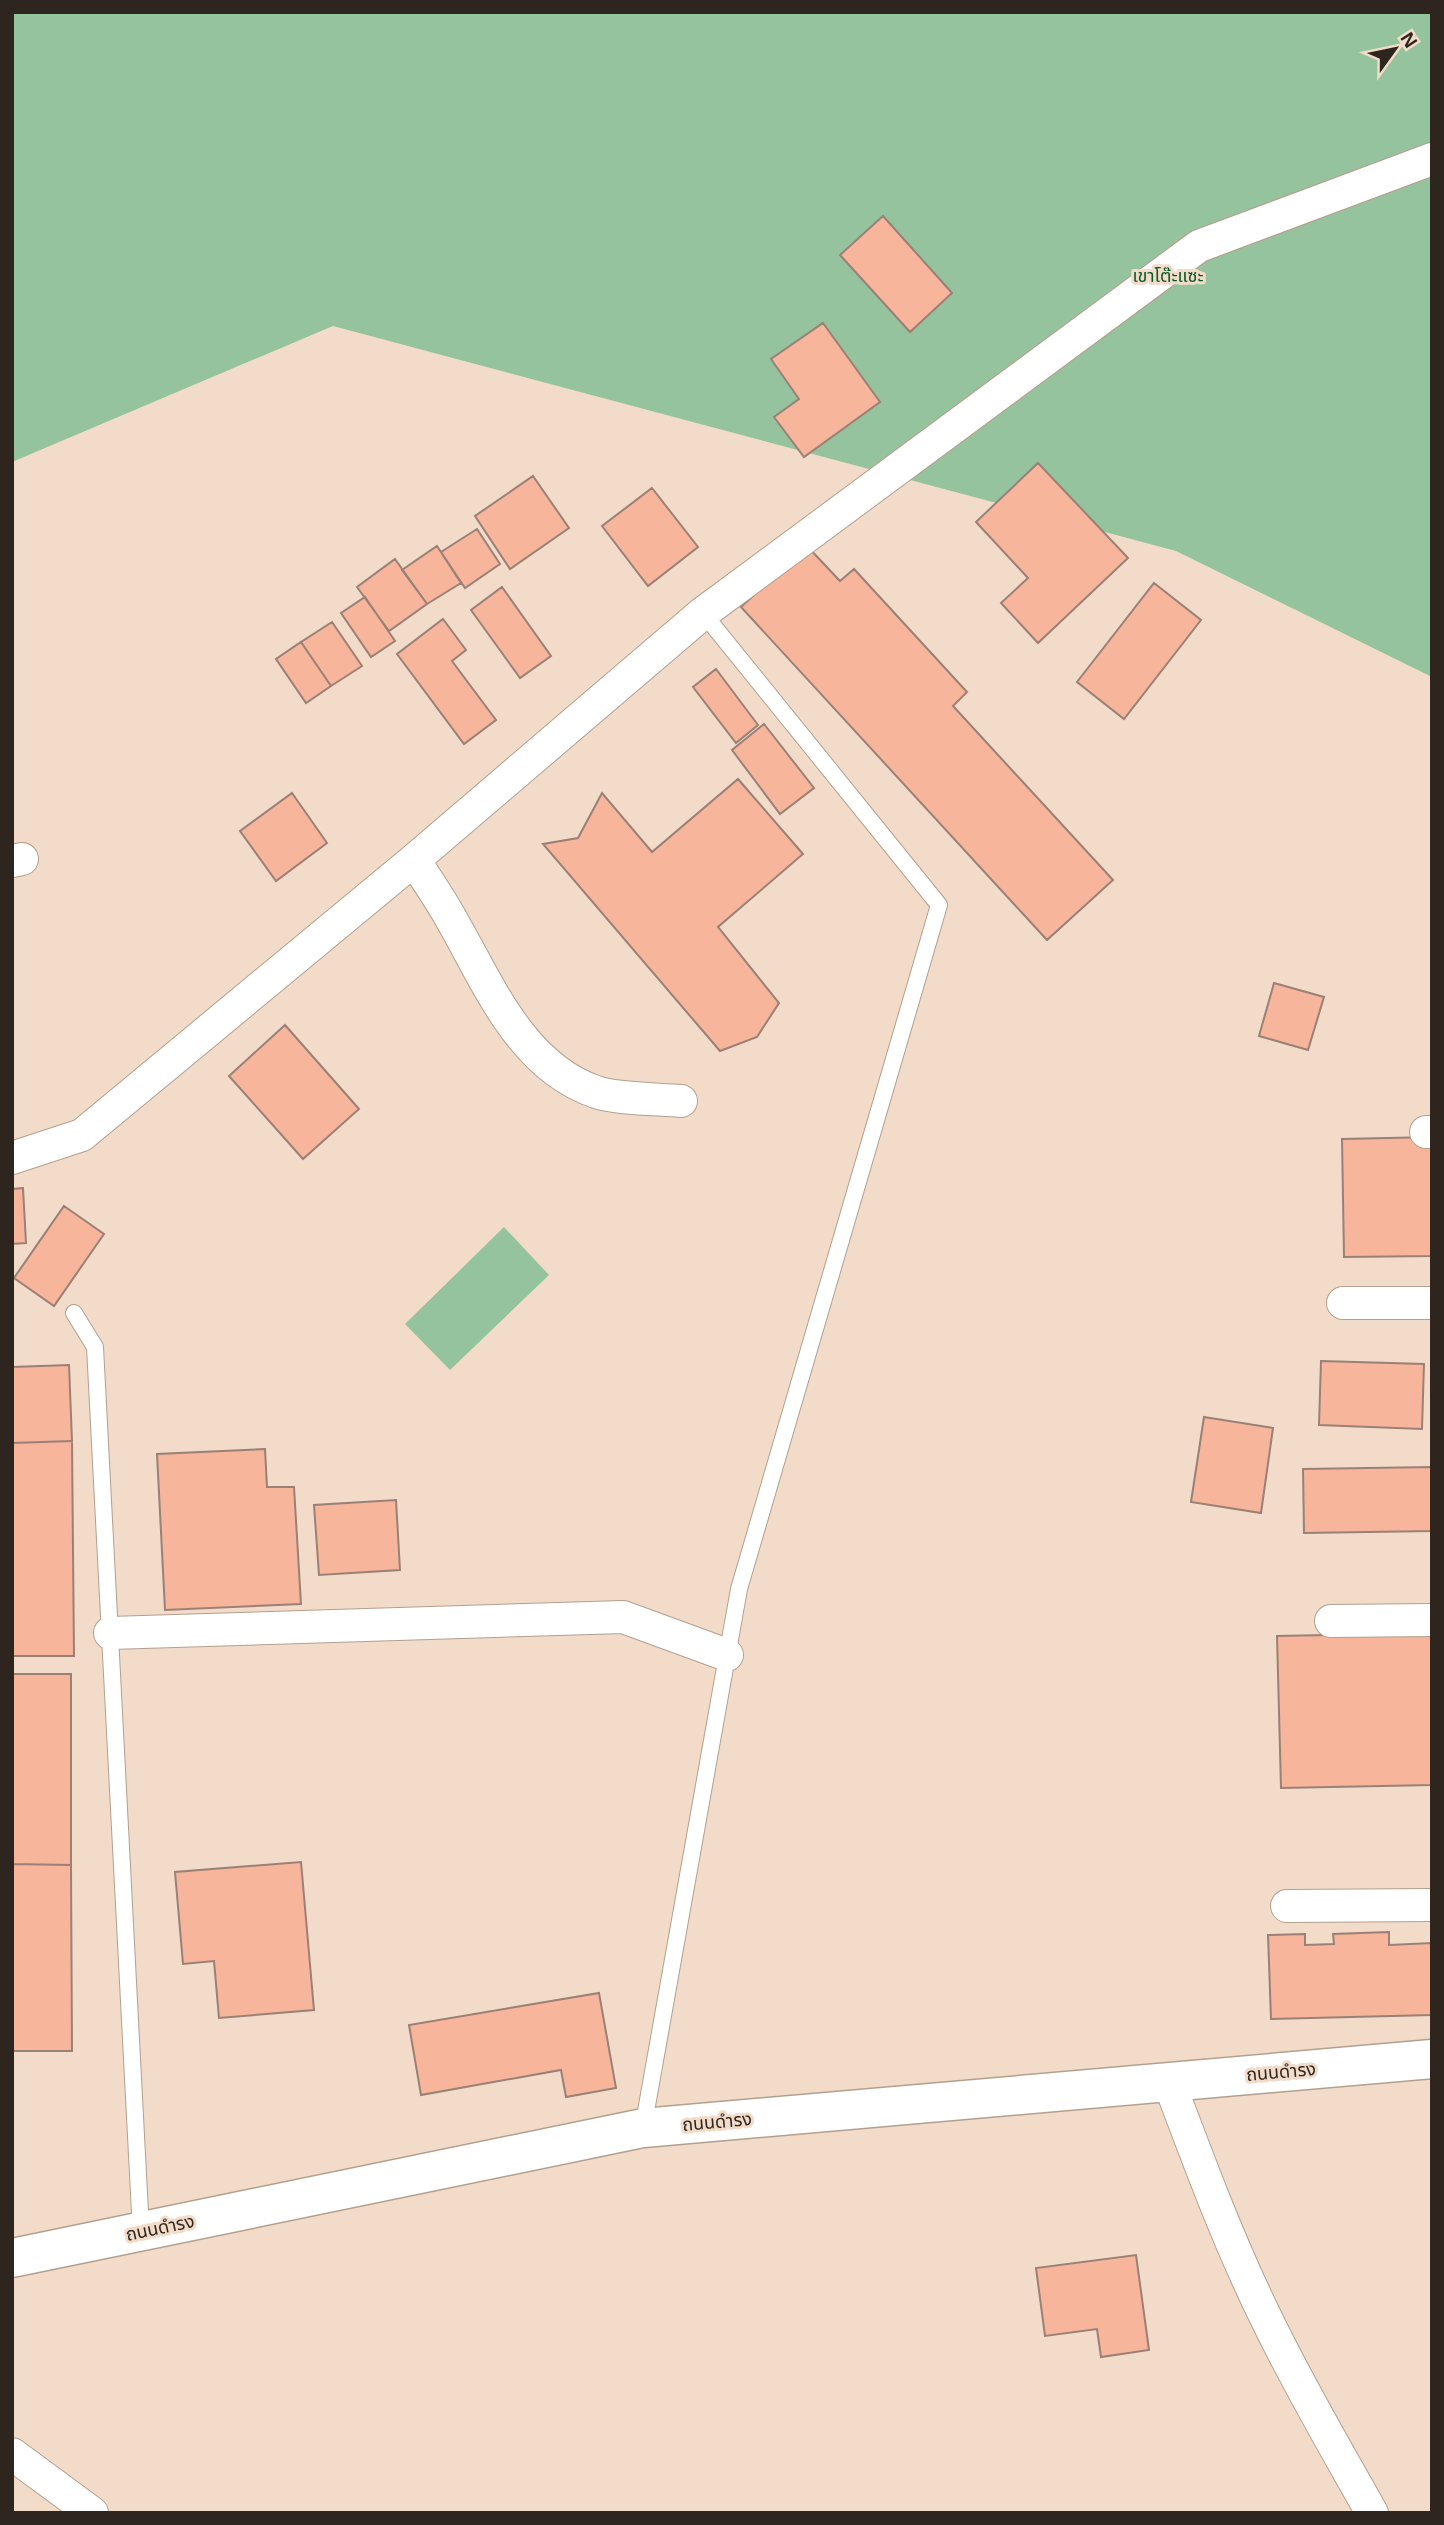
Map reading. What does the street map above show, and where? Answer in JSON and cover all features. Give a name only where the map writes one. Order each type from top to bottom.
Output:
[{"type":"street","points":[[12,1158],[82,1136],[414,860],[703,613],[1199,246],[1432,159]]},
{"type":"street","points":[[414,860],[447,911],[514,1028],[539,1055],[565,1077],[597,1093],[681,1101]]},
{"type":"street","points":[[1343,1303],[1432,1303]]},
{"type":"street","points":[[110,1633],[624,1617],[727,1655]]},
{"type":"street","points":[[1331,1621],[1432,1620]]},
{"type":"street","points":[[1287,1906],[1432,1905]]},
{"type":"street","name":"ถนนดำรง","points":[[12,2258],[643,2128],[1432,2059]]},
{"type":"street","points":[[1169,2082],[1217,2210],[1266,2319],[1321,2424],[1373,2513]]},
{"type":"street","points":[[12,2454],[92,2513]]},
{"type":"lane","points":[[643,2128],[739,1589],[939,905],[703,613]]},
{"type":"lane","points":[[74,1313],[95,1347],[141,2232]]},
{"type":"green space","name":"เขาโต๊ะแซะ","points":[[12,12],[1432,12],[1432,677],[1176,551],[333,326],[12,462]]},
{"type":"green space","points":[[504,1227],[549,1275],[450,1370],[405,1324]]},
{"type":"building","points":[[883,216],[952,293],[910,332],[840,255]]},
{"type":"building","points":[[823,323],[880,402],[804,457],[774,417],[799,399],[771,359]]},
{"type":"building","points":[[1038,463],[1128,558],[1038,643],[1001,603],[1028,578],[976,522]]},
{"type":"building","points":[[533,476],[569,528],[510,569],[475,516]]},
{"type":"building","points":[[652,488],[698,547],[648,586],[602,526]]},
{"type":"building","points":[[477,529],[500,564],[465,588],[441,552]]},
{"type":"building","points":[[437,546],[461,583],[427,604],[402,570]]},
{"type":"building","points":[[807,546],[840,581],[854,569],[967,692],[953,706],[1113,880],[1047,940],[741,607]]},
{"type":"building","points":[[395,559],[427,604],[389,631],[357,587]]},
{"type":"building","points":[[1154,583],[1201,620],[1124,719],[1077,682]]},
{"type":"building","points":[[502,587],[551,656],[520,678],[471,610]]},
{"type":"building","points":[[365,597],[395,641],[371,657],[341,613]]},
{"type":"building","points":[[443,619],[466,650],[452,661],[496,720],[464,744],[397,654]]},
{"type":"building","points":[[332,622],[362,666],[331,686],[301,642]]},
{"type":"building","points":[[301,642],[331,686],[306,703],[276,659]]},
{"type":"building","points":[[716,669],[758,725],[736,743],[693,687]]},
{"type":"building","points":[[764,724],[814,788],[780,814],[732,750]]},
{"type":"building","points":[[738,779],[803,854],[718,927],[779,1003],[757,1037],[720,1051],[543,844],[578,838],[602,793],[652,852]]},
{"type":"building","points":[[292,793],[327,843],[276,881],[240,831]]},
{"type":"building","points":[[1274,983],[1324,997],[1308,1050],[1259,1036]]},
{"type":"building","points":[[285,1025],[359,1109],[303,1159],[229,1076]]},
{"type":"building","points":[[1432,1137],[1432,1256],[1344,1257],[1342,1139]]},
{"type":"building","points":[[23,1188],[26,1243],[12,1244],[12,1189]]},
{"type":"building","points":[[64,1206],[104,1234],[54,1306],[14,1278]]},
{"type":"building","points":[[1321,1361],[1424,1364],[1422,1429],[1319,1425]]},
{"type":"building","points":[[69,1365],[72,1441],[12,1443],[12,1367]]},
{"type":"building","points":[[1204,1417],[1273,1428],[1261,1513],[1191,1502]]},
{"type":"building","points":[[72,1441],[74,1656],[12,1656],[12,1443]]},
{"type":"building","points":[[265,1449],[267,1487],[294,1487],[301,1604],[165,1610],[157,1454]]},
{"type":"building","points":[[1432,1467],[1432,1531],[1304,1533],[1303,1469]]},
{"type":"building","points":[[396,1500],[400,1570],[319,1575],[314,1505]]},
{"type":"building","points":[[1432,1633],[1432,1785],[1281,1788],[1277,1636]]},
{"type":"building","points":[[12,1674],[71,1674],[71,1865],[12,1864]]},
{"type":"building","points":[[301,1862],[314,2010],[219,2018],[214,1961],[183,1964],[175,1872]]},
{"type":"building","points":[[12,1864],[71,1865],[72,2051],[12,2051]]},
{"type":"building","points":[[1389,1932],[1389,1945],[1432,1943],[1432,2015],[1271,2019],[1268,1935],[1305,1934],[1305,1945],[1334,1944],[1333,1934]]},
{"type":"building","points":[[599,1993],[616,2088],[566,2097],[561,2070],[421,2095],[409,2025]]},
{"type":"building","points":[[1136,2255],[1149,2350],[1101,2357],[1097,2329],[1045,2336],[1036,2268]]}]
